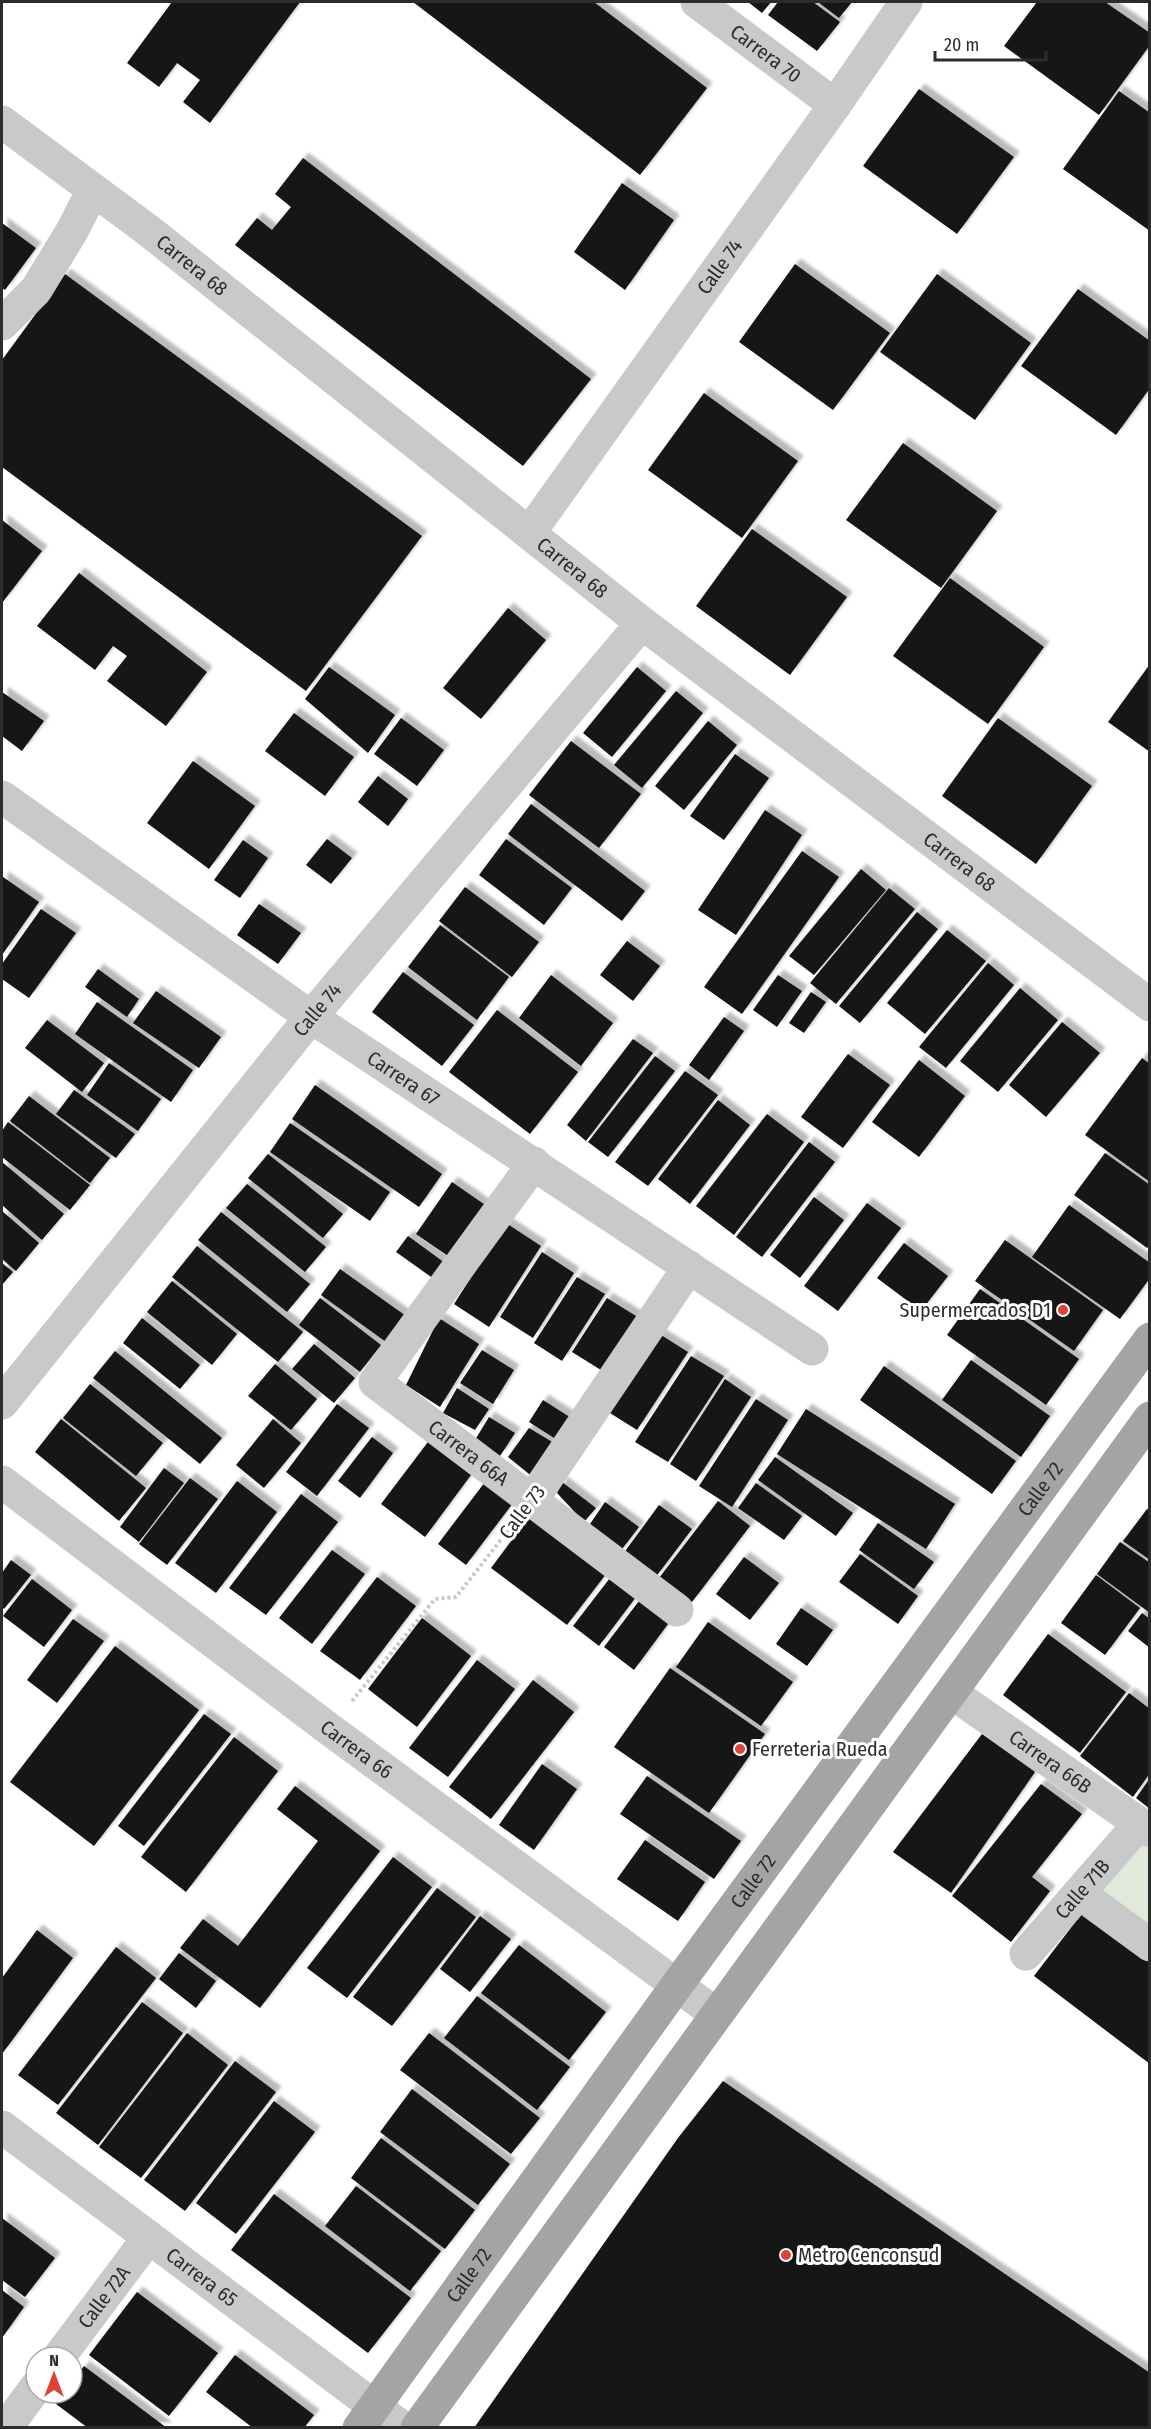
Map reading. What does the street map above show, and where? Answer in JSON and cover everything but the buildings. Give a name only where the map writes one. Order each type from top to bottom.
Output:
[{"type":"main road","name":"Calle 72","points":[[366,2417],[677,1985],[1149,1339]]},
{"type":"main road","points":[[417,2427],[952,1693],[1149,1418]]},
{"type":"street","name":"Carrera 70","points":[[697,2],[835,105]]},
{"type":"street","name":"Calle 74","points":[[530,532],[906,2]]},
{"type":"street","name":"Carrera 68","points":[[2,122],[148,231],[642,623],[1149,1005]]},
{"type":"street","points":[[2,324],[36,290],[72,231],[93,190]]},
{"type":"street","name":"Calle 74","points":[[2,1403],[310,1017],[642,623]]},
{"type":"street","name":"Carrera 67","points":[[2,797],[310,1017],[812,1349]]},
{"type":"street","name":"Carrera 66A","points":[[534,1163],[375,1382],[677,1610]]},
{"type":"street","name":"Calle 73","points":[[532,1500],[689,1267]]},
{"type":"street","name":"Carrera 66","points":[[2,1482],[329,1730],[716,2014]]},
{"type":"street","name":"Carrera 66B","points":[[952,1693],[1144,1828]]},
{"type":"street","name":"Calle 71B","points":[[1026,1954],[1078,1893],[1144,1828]]},
{"type":"street","points":[[1078,1893],[1149,1945]]},
{"type":"street","name":"Carrera 65","points":[[2,2127],[148,2237],[366,2417],[403,2427]]},
{"type":"street","name":"Calle 72A","points":[[68,2345],[148,2237]]},
{"type":"street","points":[[6,2427],[24,2403]]},
{"type":"path","name":"Calle 73","points":[[329,1730],[435,1599],[456,1597],[532,1500]]},
{"type":"green space","points":[[1141,1833],[1149,1839],[1149,1938],[1088,1894]]},
{"type":"place","name":"Supermercados D1","points":[[1063,1310]]},
{"type":"place","name":"Ferreteria Rueda","points":[[740,1749]]},
{"type":"place","name":"Metro Cenconsud","points":[[786,2255]]}]
